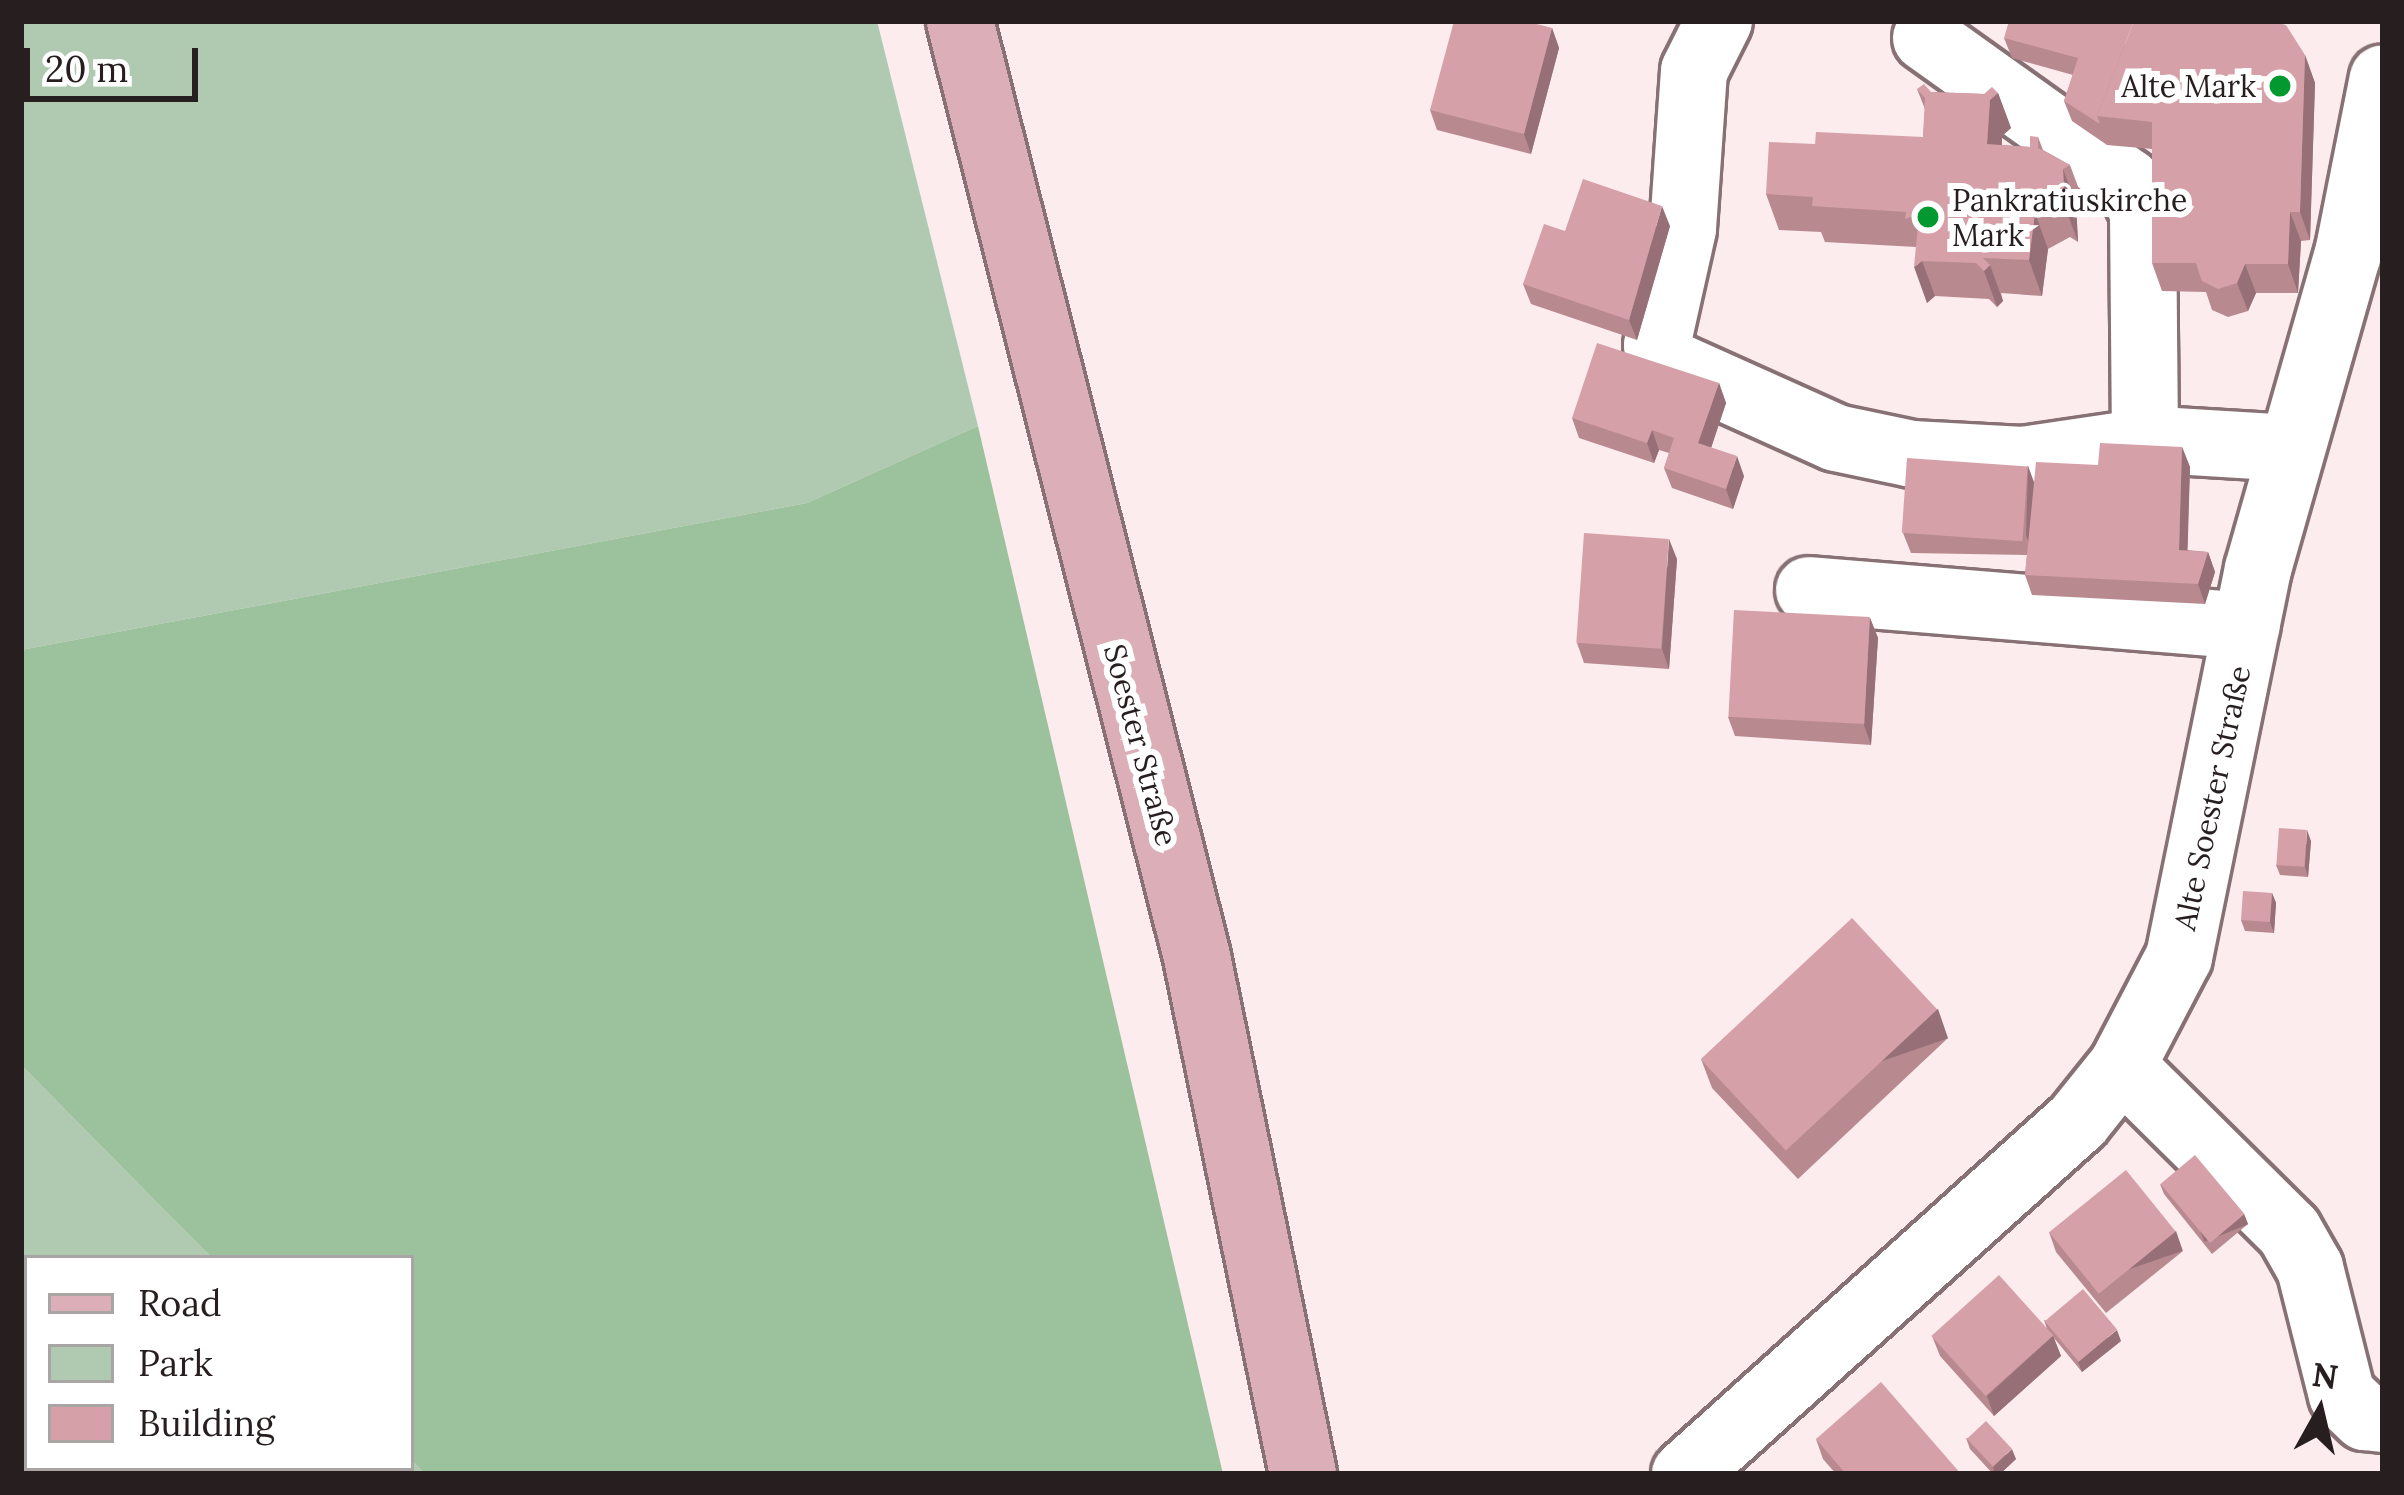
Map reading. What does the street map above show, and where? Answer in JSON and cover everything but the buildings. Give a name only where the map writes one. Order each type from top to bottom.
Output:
[{"type":"main road","name":"Soester Straße","points":[[960,21],[1197,957],[1303,1474]]},
{"type":"street","points":[[1719,21],[1694,71],[1683,229],[1657,344],[1667,362],[1836,438],[1912,454],[2023,460],[2145,442],[2290,448]]},
{"type":"street","points":[[1925,38],[2128,182],[2143,212],[2145,442]]},
{"type":"street","name":"Alte Soester Straße","points":[[1685,1474],[2022,1175],[2122,1066],[2179,957],[2247,626],[2290,448],[2348,254],[2383,78]]},
{"type":"street","points":[[1809,590],[2247,626]]},
{"type":"street","points":[[2122,1066],[2289,1231],[2310,1268],[2342,1395],[2365,1417],[2383,1419]]},
{"type":"green space","points":[[21,21],[877,21],[978,426],[807,503],[21,650]]},
{"type":"green space","points":[[978,426],[1223,1474],[425,1474],[414,1463],[414,1255],[209,1255],[21,1065],[21,650],[807,503]]},
{"type":"green space","points":[[21,1065],[209,1255],[24,1255],[24,1471],[414,1471],[414,1463],[425,1474],[21,1474]]},
{"type":"place","name":"Alte Mark","points":[[2280,86]]},
{"type":"place","name":"Pankratiuskirche Mark","points":[[1928,217]]}]
